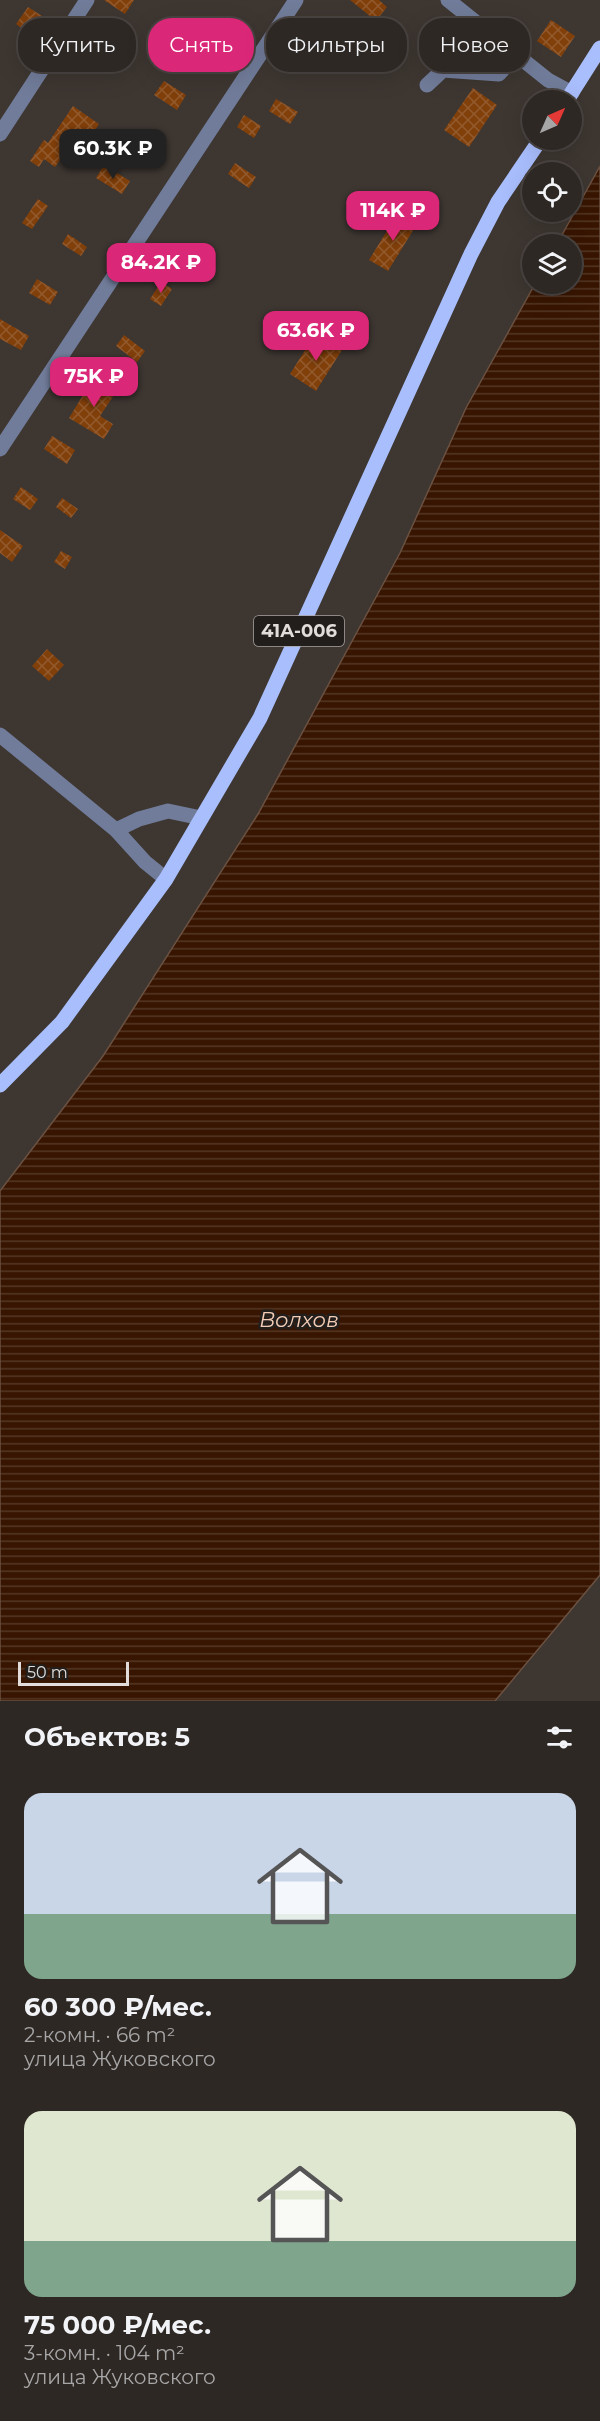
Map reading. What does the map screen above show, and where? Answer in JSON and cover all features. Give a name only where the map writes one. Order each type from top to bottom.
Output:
[{"type":"main road","points":[[573,90],[600,48]]},
{"type":"main road","name":"41А-006","points":[[0,1085],[62,1022],[166,879],[260,718],[471,254],[498,202],[533,150]]},
{"type":"street","points":[[0,134],[87,0]]},
{"type":"street","points":[[0,449],[296,0]]},
{"type":"street","points":[[448,0],[471,18]]},
{"type":"street","points":[[530,65],[560,90]]},
{"type":"street","points":[[427,85],[441,72]]},
{"type":"street","points":[[471,72],[499,74],[501,72]]},
{"type":"street","points":[[0,735],[116,830],[145,862],[166,879]]},
{"type":"street","points":[[116,830],[139,819],[168,811],[201,819]]},
{"type":"water","name":"Волхов","points":[[600,166],[600,1575],[495,1701],[0,1701],[0,1191],[103,1056],[258,814],[400,553],[466,408],[529,294],[582,294],[582,234],[563,234],[569,222],[582,222],[582,199]]},
{"type":"building","points":[[104,0],[134,0],[125,14]]},
{"type":"building","points":[[350,0],[379,0],[387,7],[378,18],[372,18]]},
{"type":"building","points":[[28,7],[42,16],[41,18],[20,18]]},
{"type":"building","points":[[551,20],[575,36],[561,57],[537,41]]},
{"type":"building","points":[[164,81],[186,95],[177,110],[154,95]]},
{"type":"building","points":[[473,88],[497,105],[469,147],[444,130]]},
{"type":"building","points":[[276,99],[298,112],[290,124],[269,111]]},
{"type":"building","points":[[73,106],[99,124],[82,151],[71,144],[55,167],[44,159],[39,167],[30,161],[44,140],[48,143]]},
{"type":"building","points":[[244,115],[261,126],[254,138],[237,127]]},
{"type":"building","points":[[235,163],[256,177],[249,188],[228,174]]},
{"type":"building","points":[[104,165],[130,181],[122,194],[96,178]]},
{"type":"building","points":[[38,199],[48,206],[32,229],[22,223]]},
{"type":"building","points":[[398,213],[417,224],[388,271],[369,260]]},
{"type":"building","points":[[68,234],[87,247],[81,256],[62,244]]},
{"type":"building","points":[[37,279],[58,292],[50,305],[29,293]]},
{"type":"building","points":[[161,282],[172,289],[161,306],[150,299]]},
{"type":"building","points":[[0,319],[29,336],[21,350],[0,339]]},
{"type":"building","points":[[316,333],[342,350],[316,391],[290,374]]},
{"type":"building","points":[[124,335],[145,351],[137,362],[116,346]]},
{"type":"building","points":[[94,377],[116,392],[100,416],[113,424],[104,439],[69,418]]},
{"type":"building","points":[[52,436],[75,450],[67,464],[44,449]]},
{"type":"building","points":[[21,487],[38,499],[30,510],[13,499]]},
{"type":"building","points":[[62,498],[78,509],[71,518],[56,507]]},
{"type":"building","points":[[0,530],[23,546],[12,562],[0,553]]},
{"type":"building","points":[[61,551],[72,557],[65,569],[54,562]]},
{"type":"building","points":[[47,649],[64,665],[49,681],[32,666]]}]
